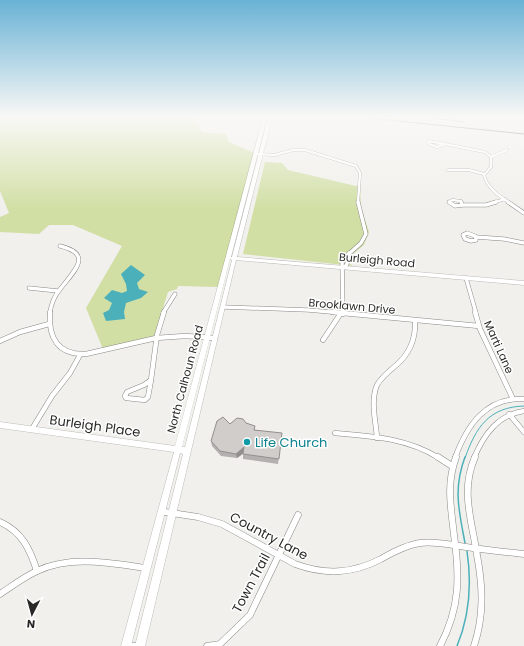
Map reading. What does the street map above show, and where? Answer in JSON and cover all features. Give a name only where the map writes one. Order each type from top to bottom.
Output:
[{"type":"main road","name":"North Calhoun Road","points":[[126,645],[207,337],[231,258],[259,148]]},
{"type":"main road","name":"North Calhoun Road","points":[[258,154],[260,148]]},
{"type":"main road","name":"North Calhoun Road","points":[[140,646],[169,513],[188,451],[223,307],[231,258]]},
{"type":"main road","name":"Burleigh Road","points":[[231,258],[524,283]]},
{"type":"main road","name":"Burleigh Place","points":[[0,425],[188,451]]},
{"type":"street","points":[[469,148],[480,150],[491,157],[492,164],[484,174],[487,184],[524,213]]},
{"type":"street","points":[[258,154],[275,155],[293,150],[306,150],[349,163],[358,169],[360,173],[358,202],[366,234],[361,244],[350,253],[344,268],[342,313],[323,340]]},
{"type":"street","points":[[491,157],[507,150]]},
{"type":"street","points":[[448,170],[484,174]]},
{"type":"street","points":[[462,205],[486,205],[506,199]]},
{"type":"street","points":[[476,237],[504,239],[524,243]]},
{"type":"street","points":[[60,246],[73,249],[79,260],[77,269],[58,291],[50,309],[49,324],[55,343],[58,346],[70,353],[80,355],[92,354],[156,338],[185,336],[215,338]]},
{"type":"street","name":"Marti Lane","points":[[466,278],[479,326],[513,399]]},
{"type":"street","points":[[29,288],[58,291]]},
{"type":"street","points":[[151,380],[144,385],[127,392],[125,396],[126,398],[145,400],[148,397],[151,380],[156,338],[163,315],[175,294]]},
{"type":"street","name":"Brooklawn Drive","points":[[223,307],[342,313],[479,326]]},
{"type":"street","points":[[377,438],[375,391],[381,378],[405,358],[412,348],[415,337],[415,321]]},
{"type":"street","points":[[0,341],[14,334],[49,324]]},
{"type":"street","points":[[32,429],[52,396],[70,373],[80,355]]},
{"type":"street","points":[[440,646],[452,625],[457,604],[459,582],[459,546],[449,496],[449,483],[452,466],[463,440],[483,412],[498,402],[513,399],[524,399]]},
{"type":"street","points":[[474,646],[478,633],[482,607],[482,590],[473,548],[467,495],[469,474],[474,460],[495,422],[509,414],[524,411]]},
{"type":"street","points":[[509,414],[524,432]]},
{"type":"street","points":[[335,432],[419,446],[452,466]]},
{"type":"street","name":"Country Lane","points":[[169,513],[211,519],[240,532],[279,556],[310,569],[320,571],[342,572],[367,566],[394,551],[413,545],[430,543],[524,554]]},
{"type":"street","name":"Town Trail","points":[[207,646],[220,645],[242,625],[250,615],[298,515]]},
{"type":"street","points":[[0,522],[15,529],[22,537],[32,555],[38,571]]},
{"type":"street","points":[[0,594],[38,571],[67,562],[83,561],[146,568]]},
{"type":"street","points":[[126,645],[135,646]]},
{"type":"green space","points":[[0,148],[243,148],[254,153],[218,287],[178,286],[177,289],[168,292],[153,337],[103,349],[86,308],[122,246],[73,225],[49,225],[39,234],[0,232],[0,217],[9,213],[0,191]]},
{"type":"green space","points":[[265,162],[282,163],[288,170],[360,187],[361,207],[369,232],[364,245],[349,257],[349,263],[353,266],[243,254]]},
{"type":"water","points":[[131,265],[145,275],[137,283],[139,289],[148,292],[141,298],[126,303],[124,312],[125,319],[106,321],[103,313],[109,310],[112,303],[104,298],[112,290],[122,293],[127,291],[126,284],[121,274]]},
{"type":"building","name":"Life Church","points":[[223,417],[230,424],[237,418],[243,419],[246,423],[255,426],[254,430],[282,433],[279,459],[243,454],[244,447],[236,454],[220,451],[211,441],[217,421]]},
{"type":"waterway","points":[[465,458],[479,428],[486,421],[502,410],[524,406]]},
{"type":"waterway","points":[[465,457],[459,479],[458,500],[465,543]]},
{"type":"waterway","points":[[457,646],[465,623],[469,600],[469,564],[467,551]]},
{"type":"place","name":"Life Church","points":[[247,442]]}]
